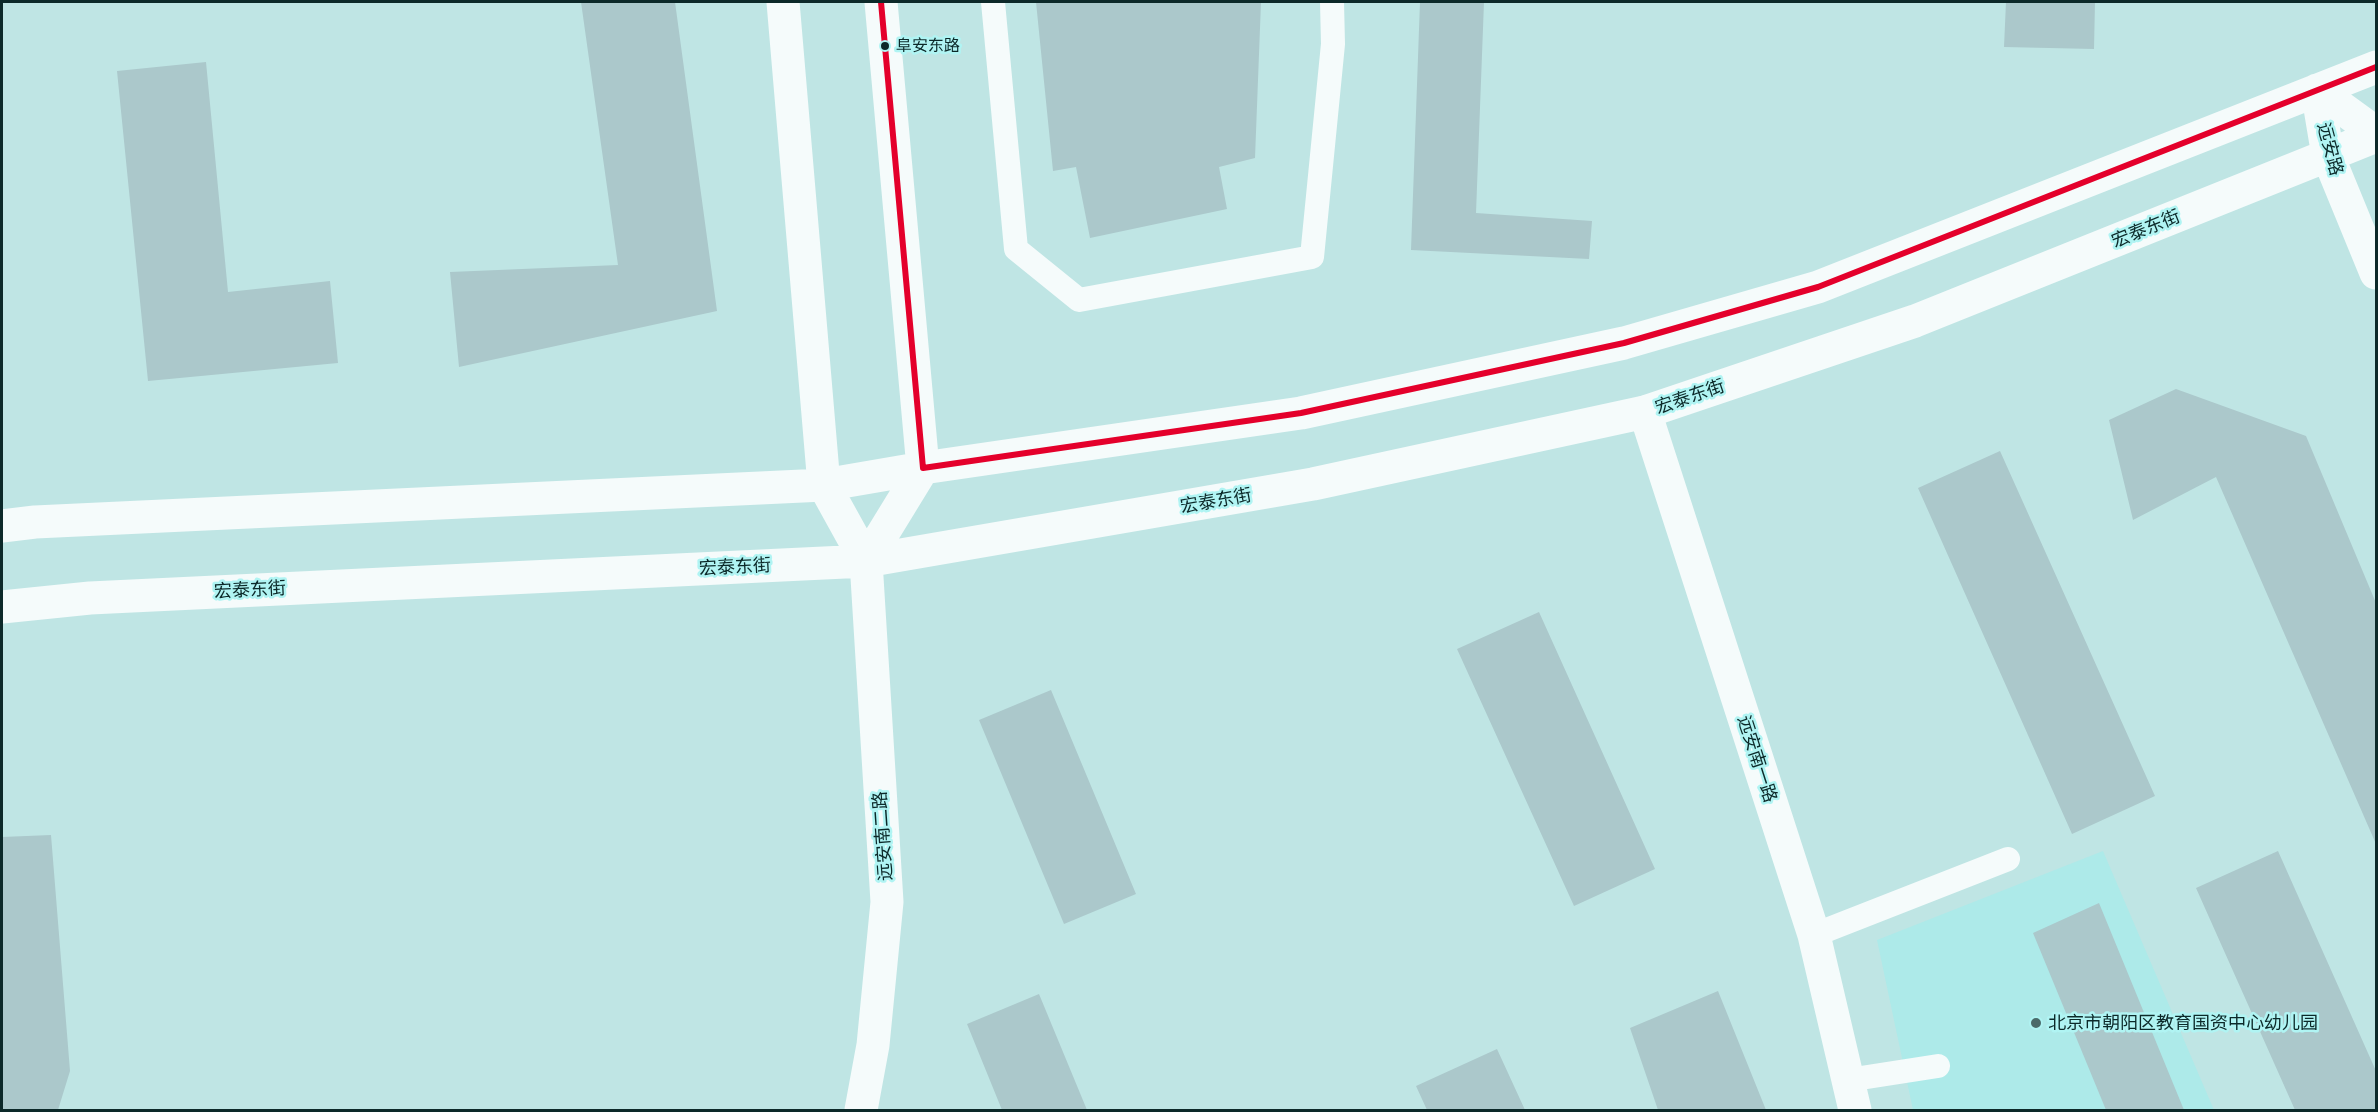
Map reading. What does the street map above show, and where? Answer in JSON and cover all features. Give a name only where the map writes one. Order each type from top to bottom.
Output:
[{"type":"main road","points":[[783,2],[824,485],[866,561],[923,468],[881,2]]},
{"type":"main road","points":[[2,526],[35,522],[824,485],[923,468],[1301,413],[1624,344],[1818,287],[2376,68]]},
{"type":"main road","name":"远安路","points":[[2317,90],[2376,134]]},
{"type":"main road","name":"远安路","points":[[2317,90],[2328,156],[2376,273]]},
{"type":"main road","name":"宏泰东街","points":[[2,607],[90,598],[866,561],[1313,484],[1645,412],[1915,321],[2328,156],[2376,134]]},
{"type":"main road","name":"远安南一路","points":[[1645,412],[1814,935],[1852,1095]]},
{"type":"main road","name":"远安南二路","points":[[861,1110],[873,1045],[887,902],[866,561]]},
{"type":"lane","points":[[993,2],[1016,249],[1079,300],[1312,257],[1333,44],[1332,2]]},
{"type":"lane","points":[[1814,935],[2008,859]]},
{"type":"lane","points":[[1852,1095],[1938,1066]]},
{"type":"shaded area","name":"北京市朝阳区教育国资中心幼儿园","points":[[2103,851],[2214,1110],[1913,1110],[1877,940]]},
{"type":"building","points":[[581,2],[675,2],[717,311],[459,367],[450,272],[618,265]]},
{"type":"building","points":[[1036,2],[1261,2],[1255,158],[1219,167],[1227,209],[1090,238],[1076,167],[1053,171]]},
{"type":"building","points":[[1420,2],[1484,2],[1476,213],[1592,221],[1589,259],[1411,250]]},
{"type":"building","points":[[2006,2],[2095,2],[2094,49],[2004,47]]},
{"type":"building","points":[[206,62],[228,292],[330,281],[338,363],[148,381],[117,71]]},
{"type":"building","points":[[2176,389],[2306,436],[2376,603],[2376,844],[2216,477],[2133,520],[2109,420]]},
{"type":"building","points":[[2000,451],[2155,796],[2072,834],[1918,488]]},
{"type":"building","points":[[1539,612],[1655,869],[1574,906],[1457,649]]},
{"type":"building","points":[[1051,690],[1136,894],[1064,924],[979,720]]},
{"type":"building","points":[[51,835],[70,1071],[58,1110],[2,1110],[2,837]]},
{"type":"building","points":[[2278,851],[2376,1071],[2376,1110],[2295,1110],[2196,888]]},
{"type":"building","points":[[2099,903],[2184,1110],[2106,1110],[2033,933]]},
{"type":"building","points":[[1718,991],[1766,1110],[1658,1110],[1630,1028]]},
{"type":"building","points":[[1039,994],[1087,1110],[1002,1110],[967,1024]]},
{"type":"building","points":[[1497,1049],[1525,1110],[1427,1110],[1416,1086]]},
{"type":"transit line","points":[[881,2],[923,468],[1301,413],[1624,343],[1818,287],[2376,67]]},
{"type":"place","name":"阜安东路","points":[[885,46]]},
{"type":"place","name":"北京市朝阳区教育国资中心幼儿园","points":[[2036,1023]]}]
